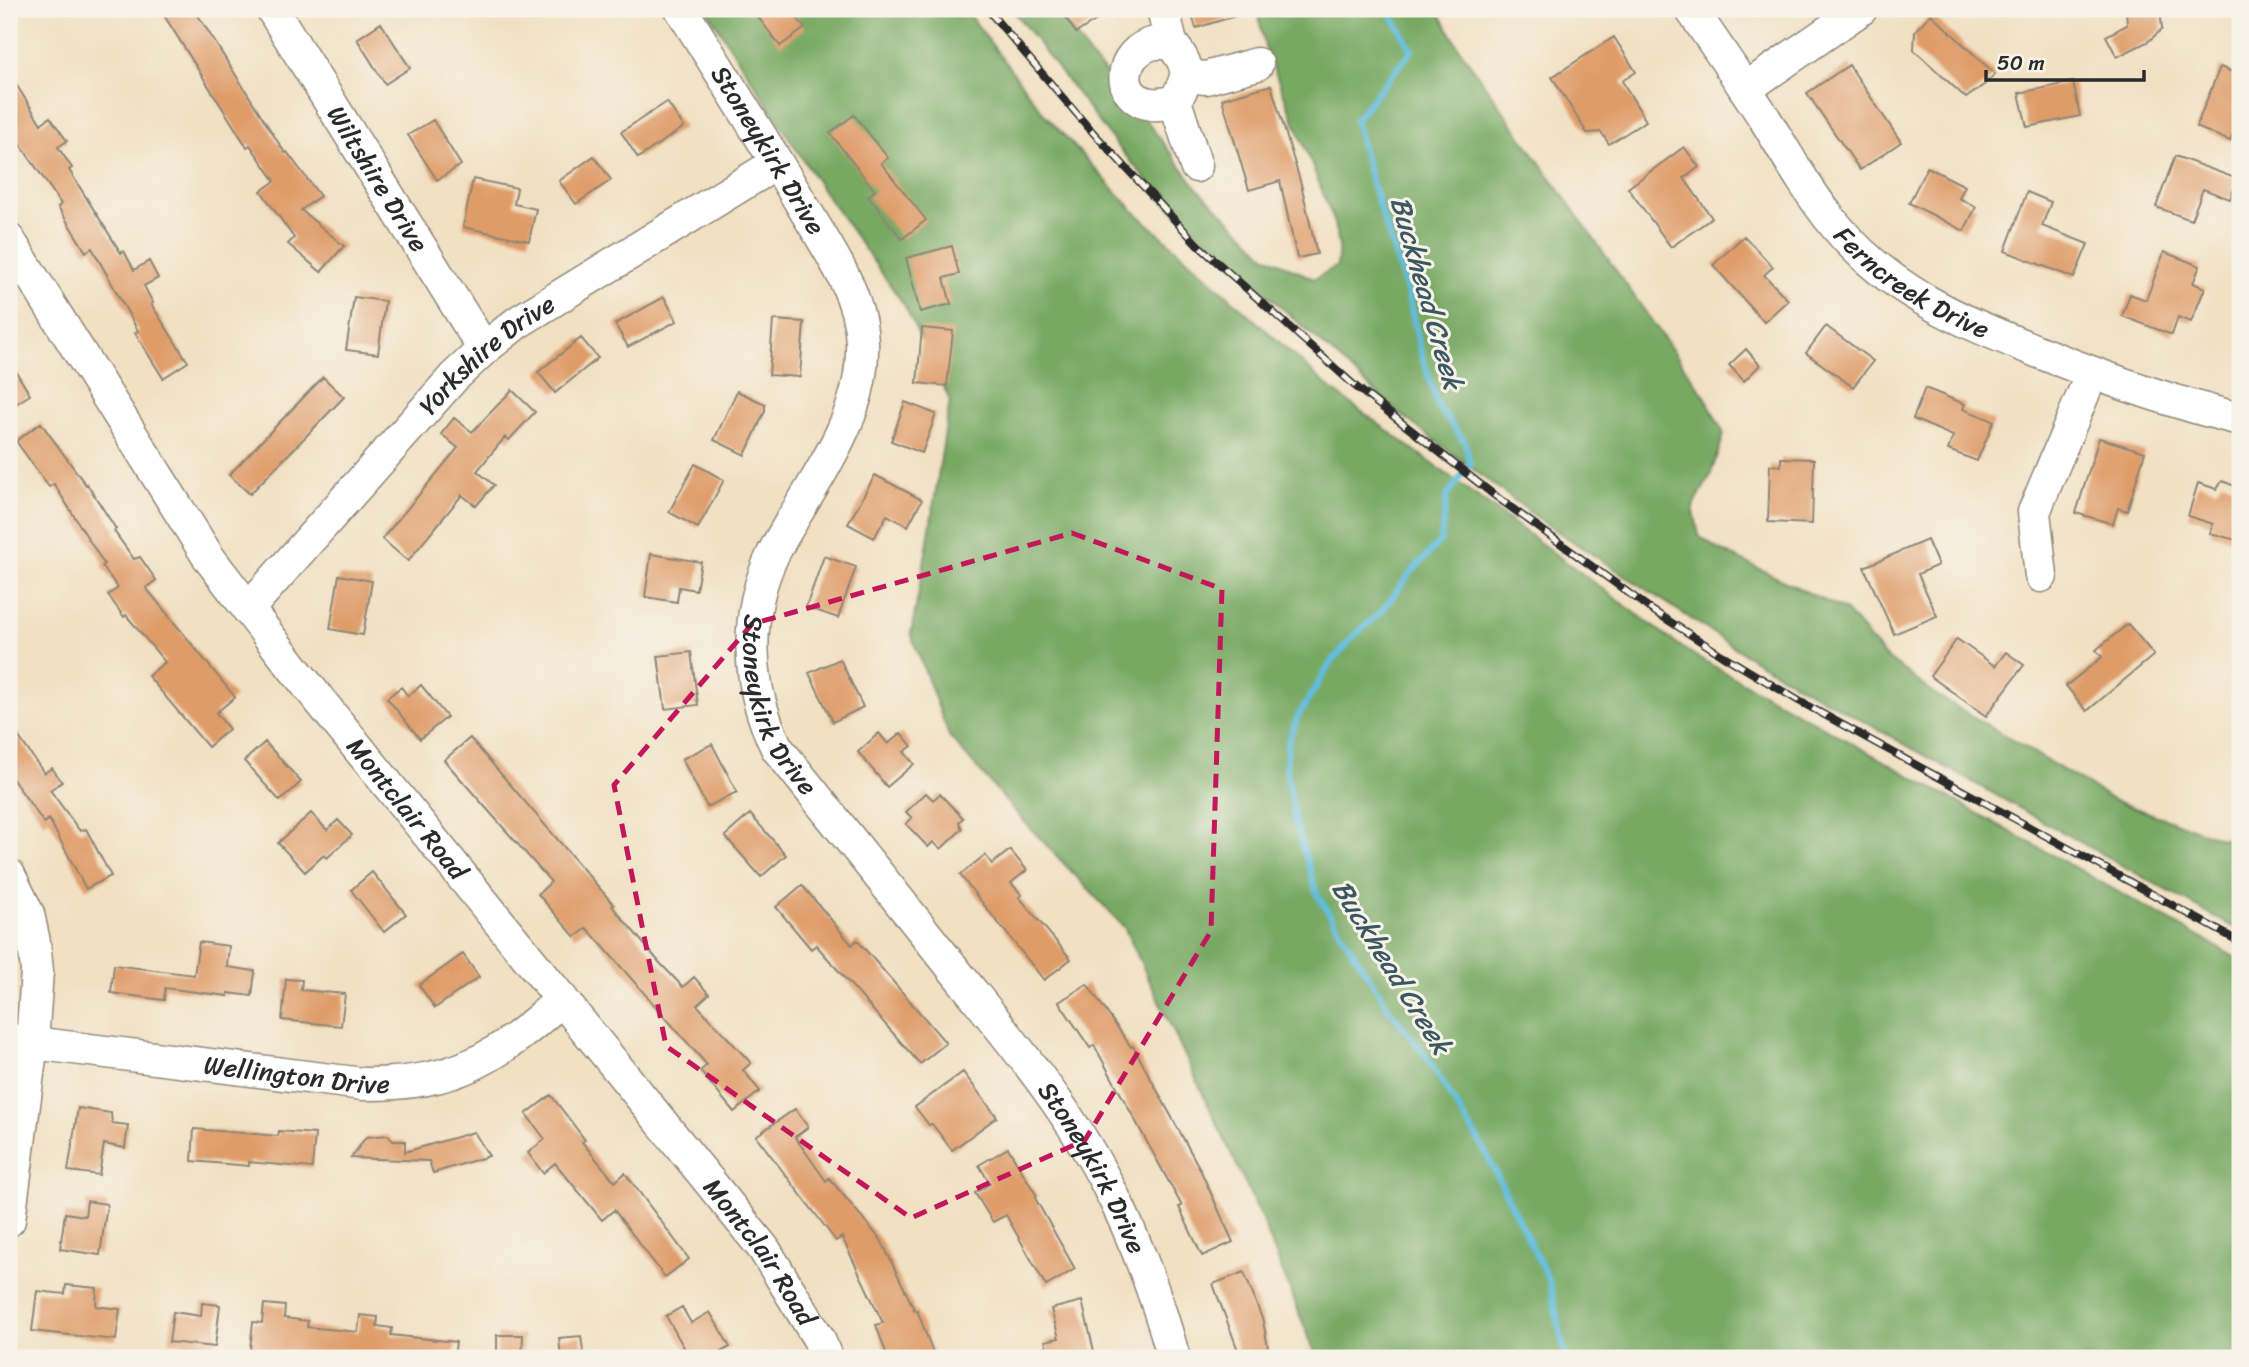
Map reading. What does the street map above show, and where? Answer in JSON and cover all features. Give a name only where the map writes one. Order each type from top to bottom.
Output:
[{"type":"street","name":"Wiltshire Drive","points":[[272,9],[484,349]]},
{"type":"street","name":"Stoneykirk Drive","points":[[681,9],[841,271],[853,298],[862,340],[862,369],[857,397],[847,424],[774,554],[755,608],[752,657],[756,695],[764,722],[777,748],[1034,1070],[1076,1129],[1105,1179],[1136,1244],[1161,1312],[1174,1358]]},
{"type":"street","points":[[1163,9],[1171,43],[1186,65],[1181,89],[1196,166]]},
{"type":"street","name":"Ferncreek Drive","points":[[1691,9],[1810,191],[1836,226],[1891,278],[1924,301],[1962,321],[2166,400],[2240,419]]},
{"type":"street","points":[[1745,89],[1861,9]]},
{"type":"street","points":[[1171,43],[1155,43],[1137,50],[1130,57],[1125,75],[1132,93],[1140,100],[1150,104],[1206,78],[1257,64]]},
{"type":"street","name":"Yorkshire Drive","points":[[248,609],[454,377],[484,349],[518,322],[777,163]]},
{"type":"street","name":"Montclair Road","points":[[9,240],[209,558],[295,670],[764,1249],[796,1297],[819,1339],[825,1358]]},
{"type":"street","points":[[2041,576],[2034,512],[2092,373]]},
{"type":"street","points":[[9,875],[28,914],[37,971],[20,1041],[9,1220]]},
{"type":"street","name":"Wellington Drive","points":[[20,1041],[349,1082],[392,1084],[421,1081],[476,1064],[524,1034],[562,999]]},
{"type":"highlighted area","points":[[1072,533],[1222,589],[1211,931],[1085,1140],[911,1218],[666,1046],[614,785],[752,624]]},
{"type":"green space","points":[[706,9],[965,9],[1045,115],[1135,212],[1331,389],[1687,651],[2240,960],[2240,1358],[1317,1358],[1258,1210],[1124,927],[1021,818],[949,736],[911,634],[950,400],[905,306],[822,189]]},
{"type":"green space","points":[[1012,9],[1055,9],[1091,57],[1140,112],[1198,189],[1266,256],[1314,279],[1337,266],[1339,245],[1332,216],[1265,47],[1257,9],[1437,9],[1461,51],[1704,395],[1724,434],[1710,476],[1693,507],[1699,536],[1718,549],[1846,611],[1883,655],[1935,694],[2115,801],[2220,838],[2240,840],[2240,931],[1757,662],[1543,522],[1400,414],[1170,207],[1116,144]]},
{"type":"building","points":[[160,9],[194,9],[285,153],[287,152],[320,196],[301,210],[344,246],[321,272],[288,244],[294,238],[261,191],[275,181],[250,145],[247,147]]},
{"type":"building","points":[[752,9],[790,9],[805,28],[780,46]]},
{"type":"building","points":[[1060,9],[1114,9],[1076,33]]},
{"type":"building","points":[[1190,9],[1245,9],[1245,13],[1196,28]]},
{"type":"building","points":[[2126,9],[2160,9],[2162,29],[2149,41],[2117,57],[2106,36],[2127,25]]},
{"type":"building","points":[[1931,14],[1995,74],[1966,98],[1914,50],[1915,31]]},
{"type":"building","points":[[381,23],[410,68],[385,84],[357,39]]},
{"type":"building","points":[[1614,37],[1636,72],[1622,81],[1646,121],[1609,144],[1601,132],[1587,133],[1552,77]]},
{"type":"building","points":[[1849,65],[1901,142],[1860,170],[1807,93]]},
{"type":"building","points":[[2220,67],[2240,75],[2240,116],[2230,141],[2196,127]]},
{"type":"building","points":[[9,73],[41,124],[50,117],[67,141],[58,147],[72,168],[69,170],[121,253],[124,251],[134,270],[149,261],[158,278],[144,286],[153,303],[151,304],[188,362],[163,378],[135,333],[138,331],[92,248],[86,252],[58,207],[61,204],[9,128]]},
{"type":"building","points":[[2073,82],[2080,116],[2027,127],[2019,93]]},
{"type":"building","points":[[1271,85],[1301,184],[1317,254],[1297,258],[1280,181],[1249,190],[1222,99]]},
{"type":"building","points":[[667,102],[684,127],[638,158],[621,132]]},
{"type":"building","points":[[854,115],[888,158],[881,163],[926,220],[902,239],[868,196],[875,191],[830,133]]},
{"type":"building","points":[[433,120],[461,165],[437,180],[408,135]]},
{"type":"building","points":[[1684,147],[1699,167],[1684,178],[1712,218],[1671,247],[1628,188]]},
{"type":"building","points":[[594,156],[611,180],[576,204],[559,181]]},
{"type":"building","points":[[2175,156],[2238,179],[2230,199],[2203,189],[2191,220],[2156,207]]},
{"type":"building","points":[[1927,167],[1965,186],[1959,198],[1976,207],[1964,231],[1909,203]]},
{"type":"building","points":[[473,179],[517,188],[514,204],[536,209],[529,241],[463,227]]},
{"type":"building","points":[[2027,192],[2051,202],[2042,226],[2088,244],[2074,278],[2005,251]]},
{"type":"building","points":[[1744,236],[1773,267],[1764,275],[1788,300],[1764,322],[1713,265]]},
{"type":"building","points":[[952,246],[959,274],[944,278],[951,304],[920,312],[906,258]]},
{"type":"building","points":[[2164,252],[2200,266],[2193,283],[2205,288],[2191,322],[2178,317],[2172,335],[2122,316],[2130,294],[2146,300]]},
{"type":"building","points":[[354,297],[385,301],[378,354],[346,350]]},
{"type":"building","points":[[664,297],[677,321],[628,347],[615,324]]},
{"type":"building","points":[[773,320],[804,322],[800,377],[769,375]]},
{"type":"building","points":[[1826,326],[1873,361],[1853,387],[1806,353]]},
{"type":"building","points":[[922,328],[953,331],[947,386],[917,383]]},
{"type":"building","points":[[581,338],[598,358],[555,393],[538,372]]},
{"type":"building","points":[[1746,349],[1760,365],[1744,381],[1729,365]]},
{"type":"building","points":[[9,360],[30,395],[9,408]]},
{"type":"building","points":[[323,377],[344,397],[250,494],[229,475]]},
{"type":"building","points":[[1925,388],[1965,404],[1963,409],[1994,421],[1977,461],[1948,450],[1953,436],[1913,419]]},
{"type":"building","points":[[512,390],[535,412],[509,440],[505,437],[477,471],[494,485],[476,506],[462,495],[408,561],[382,539],[458,448],[441,434],[454,418],[472,432]]},
{"type":"building","points":[[737,391],[765,404],[765,411],[745,455],[714,440]]},
{"type":"building","points":[[905,402],[936,414],[922,453],[891,441]]},
{"type":"building","points":[[41,423],[87,484],[134,559],[140,557],[156,580],[146,588],[235,697],[216,713],[229,729],[208,747],[148,676],[165,662],[108,595],[118,588],[102,566],[104,564],[54,484],[49,487],[16,441]]},
{"type":"building","points":[[2099,438],[2145,452],[2127,511],[2118,508],[2113,524],[2076,513]]},
{"type":"building","points":[[1781,458],[1814,459],[1812,524],[1768,522],[1770,465],[1781,466]]},
{"type":"building","points":[[695,464],[724,480],[698,528],[669,512]]},
{"type":"building","points":[[875,475],[922,500],[908,526],[887,515],[874,538],[848,524]]},
{"type":"building","points":[[2222,481],[2240,488],[2240,524],[2236,540],[2210,533],[2213,524],[2188,516],[2198,483],[2217,489]]},
{"type":"building","points":[[1927,540],[1938,565],[1918,574],[1937,616],[1894,634],[1864,567]]},
{"type":"building","points":[[651,554],[701,562],[696,590],[679,587],[677,602],[645,597]]},
{"type":"building","points":[[824,556],[856,567],[838,618],[806,607]]},
{"type":"building","points":[[339,575],[372,581],[363,635],[330,629]]},
{"type":"building","points":[[2128,624],[2154,655],[2087,711],[2066,686],[2102,657],[2096,650]]},
{"type":"building","points":[[1957,639],[1995,666],[2006,652],[2024,665],[1986,716],[1930,676]]},
{"type":"building","points":[[691,652],[698,705],[665,709],[658,656]]},
{"type":"building","points":[[840,659],[863,707],[833,722],[809,673]]},
{"type":"building","points":[[421,685],[447,717],[420,739],[387,698],[401,687],[408,696]]},
{"type":"building","points":[[9,723],[44,773],[52,768],[62,782],[50,790],[80,831],[86,829],[111,876],[86,889],[49,819],[44,823],[9,774]]},
{"type":"building","points":[[879,733],[888,744],[901,733],[912,746],[904,752],[914,764],[887,787],[858,752]]},
{"type":"building","points":[[470,738],[614,905],[612,906],[660,963],[683,987],[694,977],[709,994],[697,1005],[751,1063],[743,1070],[760,1091],[734,1112],[700,1071],[707,1065],[587,928],[575,937],[538,894],[551,882],[444,760]]},
{"type":"building","points":[[265,742],[301,782],[280,801],[244,761]]},
{"type":"building","points":[[712,744],[737,792],[707,807],[682,759]]},
{"type":"building","points":[[926,793],[933,800],[940,794],[963,818],[959,822],[962,829],[941,849],[933,842],[928,847],[906,824],[912,818],[906,812]]},
{"type":"building","points":[[311,813],[327,830],[338,820],[352,835],[327,858],[324,855],[305,872],[278,843]]},
{"type":"building","points":[[750,814],[786,855],[761,877],[725,836]]},
{"type":"building","points":[[1010,850],[1027,870],[1011,883],[1022,895],[1019,897],[1071,959],[1044,980],[960,875],[985,855],[992,864]]},
{"type":"building","points":[[372,872],[406,914],[384,932],[351,890]]},
{"type":"building","points":[[802,885],[852,945],[857,940],[946,1043],[920,1064],[816,945],[811,949],[776,907]]},
{"type":"building","points":[[199,942],[229,946],[227,967],[255,971],[252,996],[228,993],[228,996],[165,988],[164,1000],[111,993],[114,965],[194,975]]},
{"type":"building","points":[[463,954],[479,977],[435,1008],[419,985]]},
{"type":"building","points":[[286,979],[302,980],[301,990],[345,994],[341,1026],[282,1020]]},
{"type":"building","points":[[1087,984],[1131,1047],[1133,1046],[1200,1169],[1233,1242],[1202,1256],[1179,1207],[1182,1206],[1094,1045],[1090,1048],[1059,1002]]},
{"type":"building","points":[[963,1072],[997,1117],[952,1150],[915,1107]]},
{"type":"building","points":[[551,1095],[585,1140],[582,1142],[615,1182],[625,1173],[689,1259],[665,1277],[614,1210],[602,1220],[555,1163],[543,1173],[528,1153],[545,1139],[526,1114]]},
{"type":"building","points":[[78,1108],[111,1113],[112,1123],[128,1125],[125,1148],[104,1144],[99,1175],[68,1171]]},
{"type":"building","points":[[795,1109],[808,1127],[795,1137],[826,1181],[829,1178],[881,1240],[915,1311],[917,1310],[935,1358],[888,1358],[876,1325],[883,1323],[842,1237],[836,1241],[756,1136]]},
{"type":"building","points":[[194,1129],[278,1136],[279,1131],[315,1134],[312,1168],[249,1162],[249,1166],[192,1161]]},
{"type":"building","points":[[474,1132],[489,1156],[433,1173],[429,1161],[351,1158],[366,1137],[388,1135],[393,1141],[405,1141],[405,1152]]},
{"type":"building","points":[[1008,1148],[1037,1196],[1035,1198],[1075,1269],[1046,1286],[1006,1215],[993,1222],[975,1193],[990,1184],[979,1165]]},
{"type":"building","points":[[87,1201],[107,1204],[100,1255],[60,1249],[65,1213],[85,1216]]},
{"type":"building","points":[[1244,1272],[1263,1321],[1270,1358],[1241,1358],[1213,1284]]},
{"type":"building","points":[[66,1285],[97,1288],[96,1306],[120,1309],[116,1340],[32,1331],[37,1291],[65,1294]]},
{"type":"building","points":[[1082,1301],[1094,1351],[1050,1358],[1045,1341],[1059,1338],[1051,1309]]},
{"type":"building","points":[[202,1303],[220,1305],[215,1347],[169,1342],[173,1312],[201,1316]]},
{"type":"building","points":[[264,1304],[285,1306],[284,1318],[308,1321],[307,1327],[358,1332],[360,1315],[378,1317],[377,1326],[392,1328],[391,1335],[456,1342],[454,1358],[249,1358],[253,1322],[262,1323]]},
{"type":"building","points":[[682,1307],[691,1323],[710,1312],[730,1347],[710,1358],[690,1358],[666,1316]]},
{"type":"building","points":[[497,1335],[523,1335],[522,1358],[497,1358]]},
{"type":"building","points":[[581,1336],[584,1358],[561,1358],[559,1338]]},
{"type":"waterway","name":"Buckhead Creek","points":[[1388,9],[1412,50],[1355,120],[1408,295],[1422,356],[1438,407],[1465,442],[1470,464],[1447,496],[1441,540],[1408,576],[1383,610],[1354,636],[1330,664],[1298,716],[1288,742],[1286,769],[1295,822],[1317,894],[1389,1009],[1426,1056],[1485,1151],[1549,1281],[1566,1358]]},
{"type":"railway","points":[[987,9],[1088,127],[1198,245],[1355,386],[1494,495],[1652,610],[1722,655],[1799,701],[2240,942]]}]
